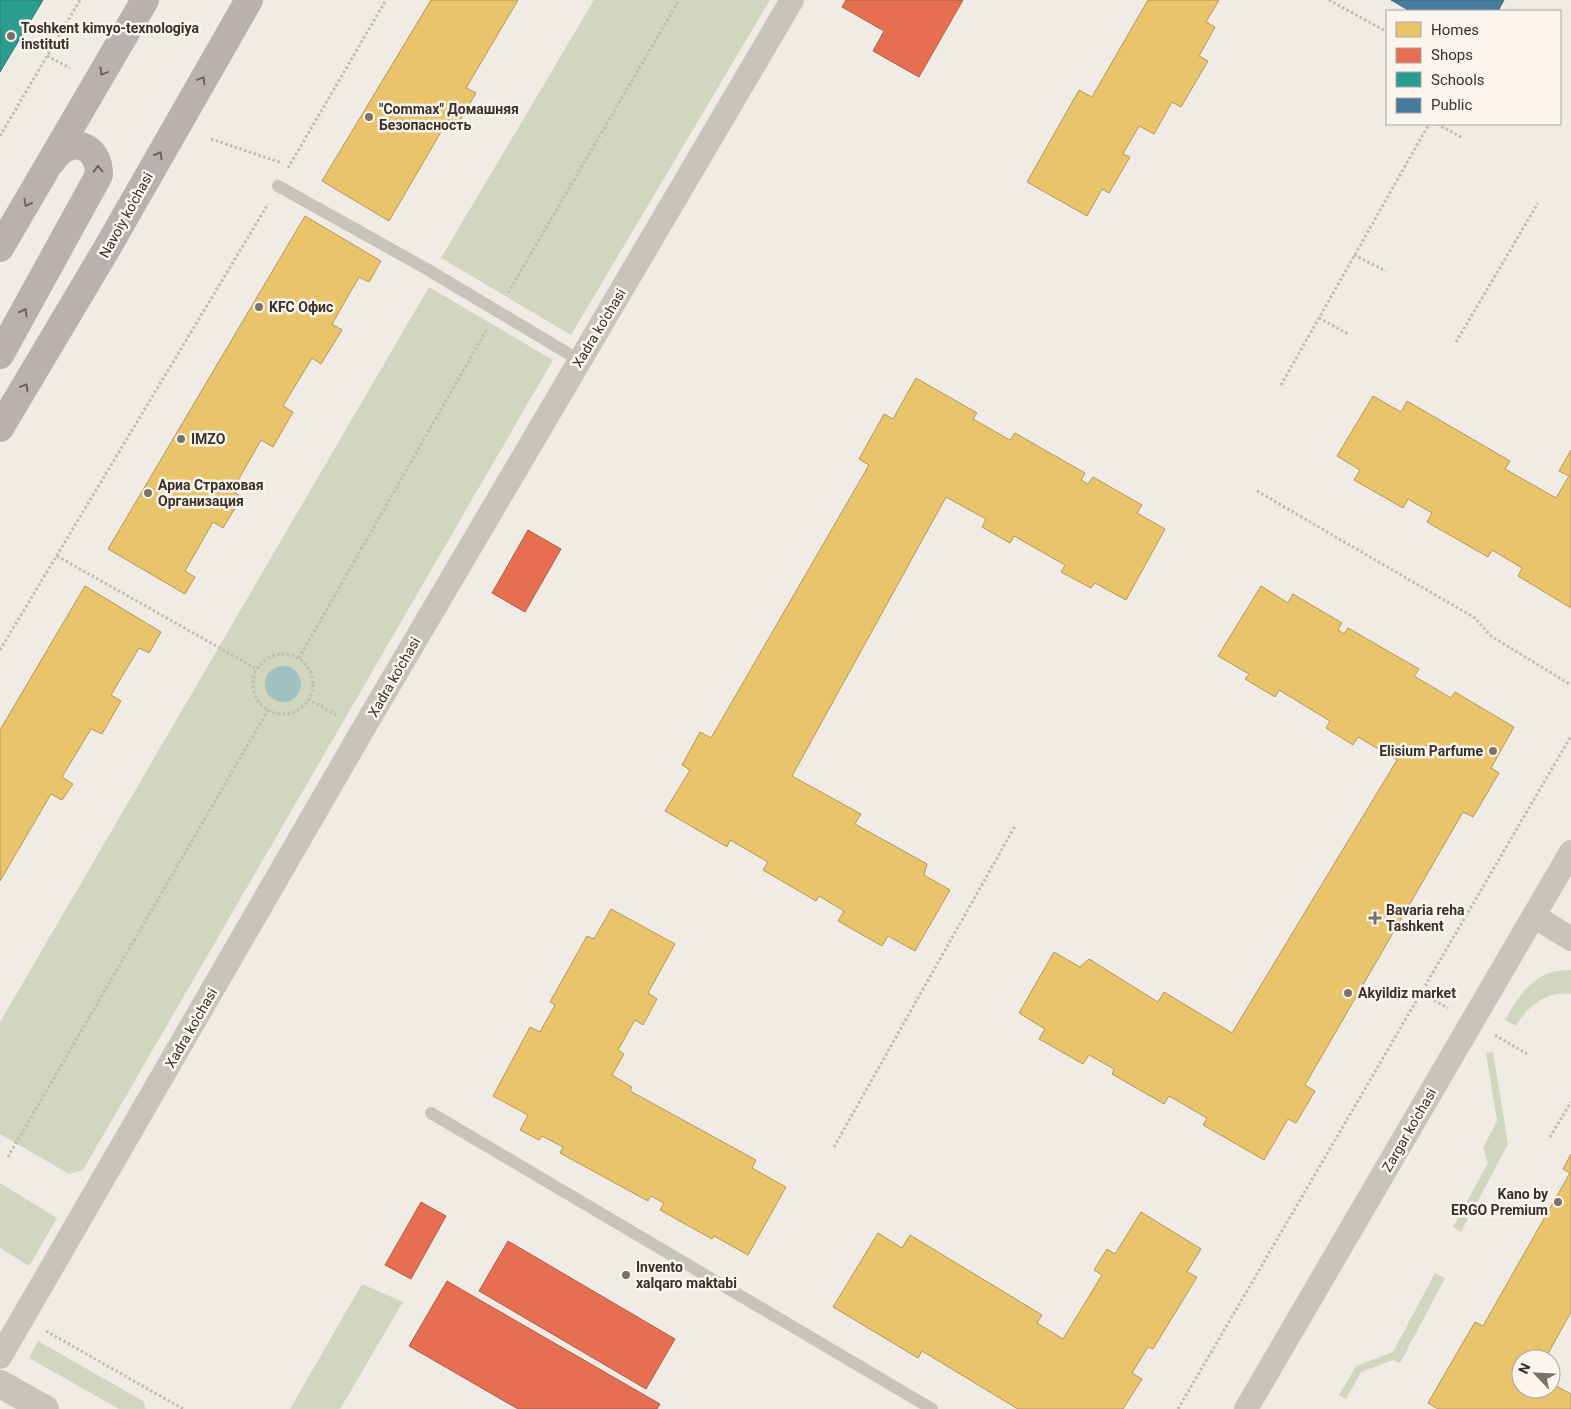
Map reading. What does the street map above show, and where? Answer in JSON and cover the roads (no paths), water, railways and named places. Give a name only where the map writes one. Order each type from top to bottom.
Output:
[{"type":"main road","points":[[52,161],[145,0]]},
{"type":"main road","name":"Navoiy ko'chasi","points":[[0,428],[106,250],[250,0]]},
{"type":"main road","points":[[0,248],[58,151],[68,146],[77,145],[89,149],[96,156],[99,164],[99,175],[0,355]]},
{"type":"street","name":"Xadra ko'chasi","points":[[0,1357],[362,731],[792,0]]},
{"type":"street","name":"Zargar ko'chasi","points":[[1246,1409],[1571,852]]},
{"type":"street","points":[[1534,916],[1571,939]]},
{"type":"street","points":[[0,1384],[45,1409]]},
{"type":"lane","points":[[278,186],[424,268],[580,360]]},
{"type":"lane","points":[[431,1113],[932,1409]]},
{"type":"water","points":[[283,666],[290,667],[296,671],[300,677],[300,691],[296,697],[290,701],[283,702],[276,701],[270,697],[266,691],[265,684],[266,677],[270,671],[276,667]]},
{"type":"place","name":"Toshkent kimyo-texnologiya instituti","points":[[11,36]]},
{"type":"place","name":"\"Commax\" Домашняя Безопасность","points":[[369,117]]},
{"type":"place","name":"KFC Офис","points":[[259,307]]},
{"type":"place","name":"IMZO","points":[[181,439]]},
{"type":"place","name":"Ариа Страховая Организация","points":[[148,493]]},
{"type":"place","name":"Elisium Parfume","points":[[1493,751]]},
{"type":"place","name":"Bavaria reha Tashkent","points":[[1375,918]]},
{"type":"place","name":"Akyildiz market","points":[[1348,993]]},
{"type":"place","name":"Kano by ERGO Premium","points":[[1558,1202]]},
{"type":"place","name":"Invento xalqaro maktabi","points":[[626,1275]]}]
